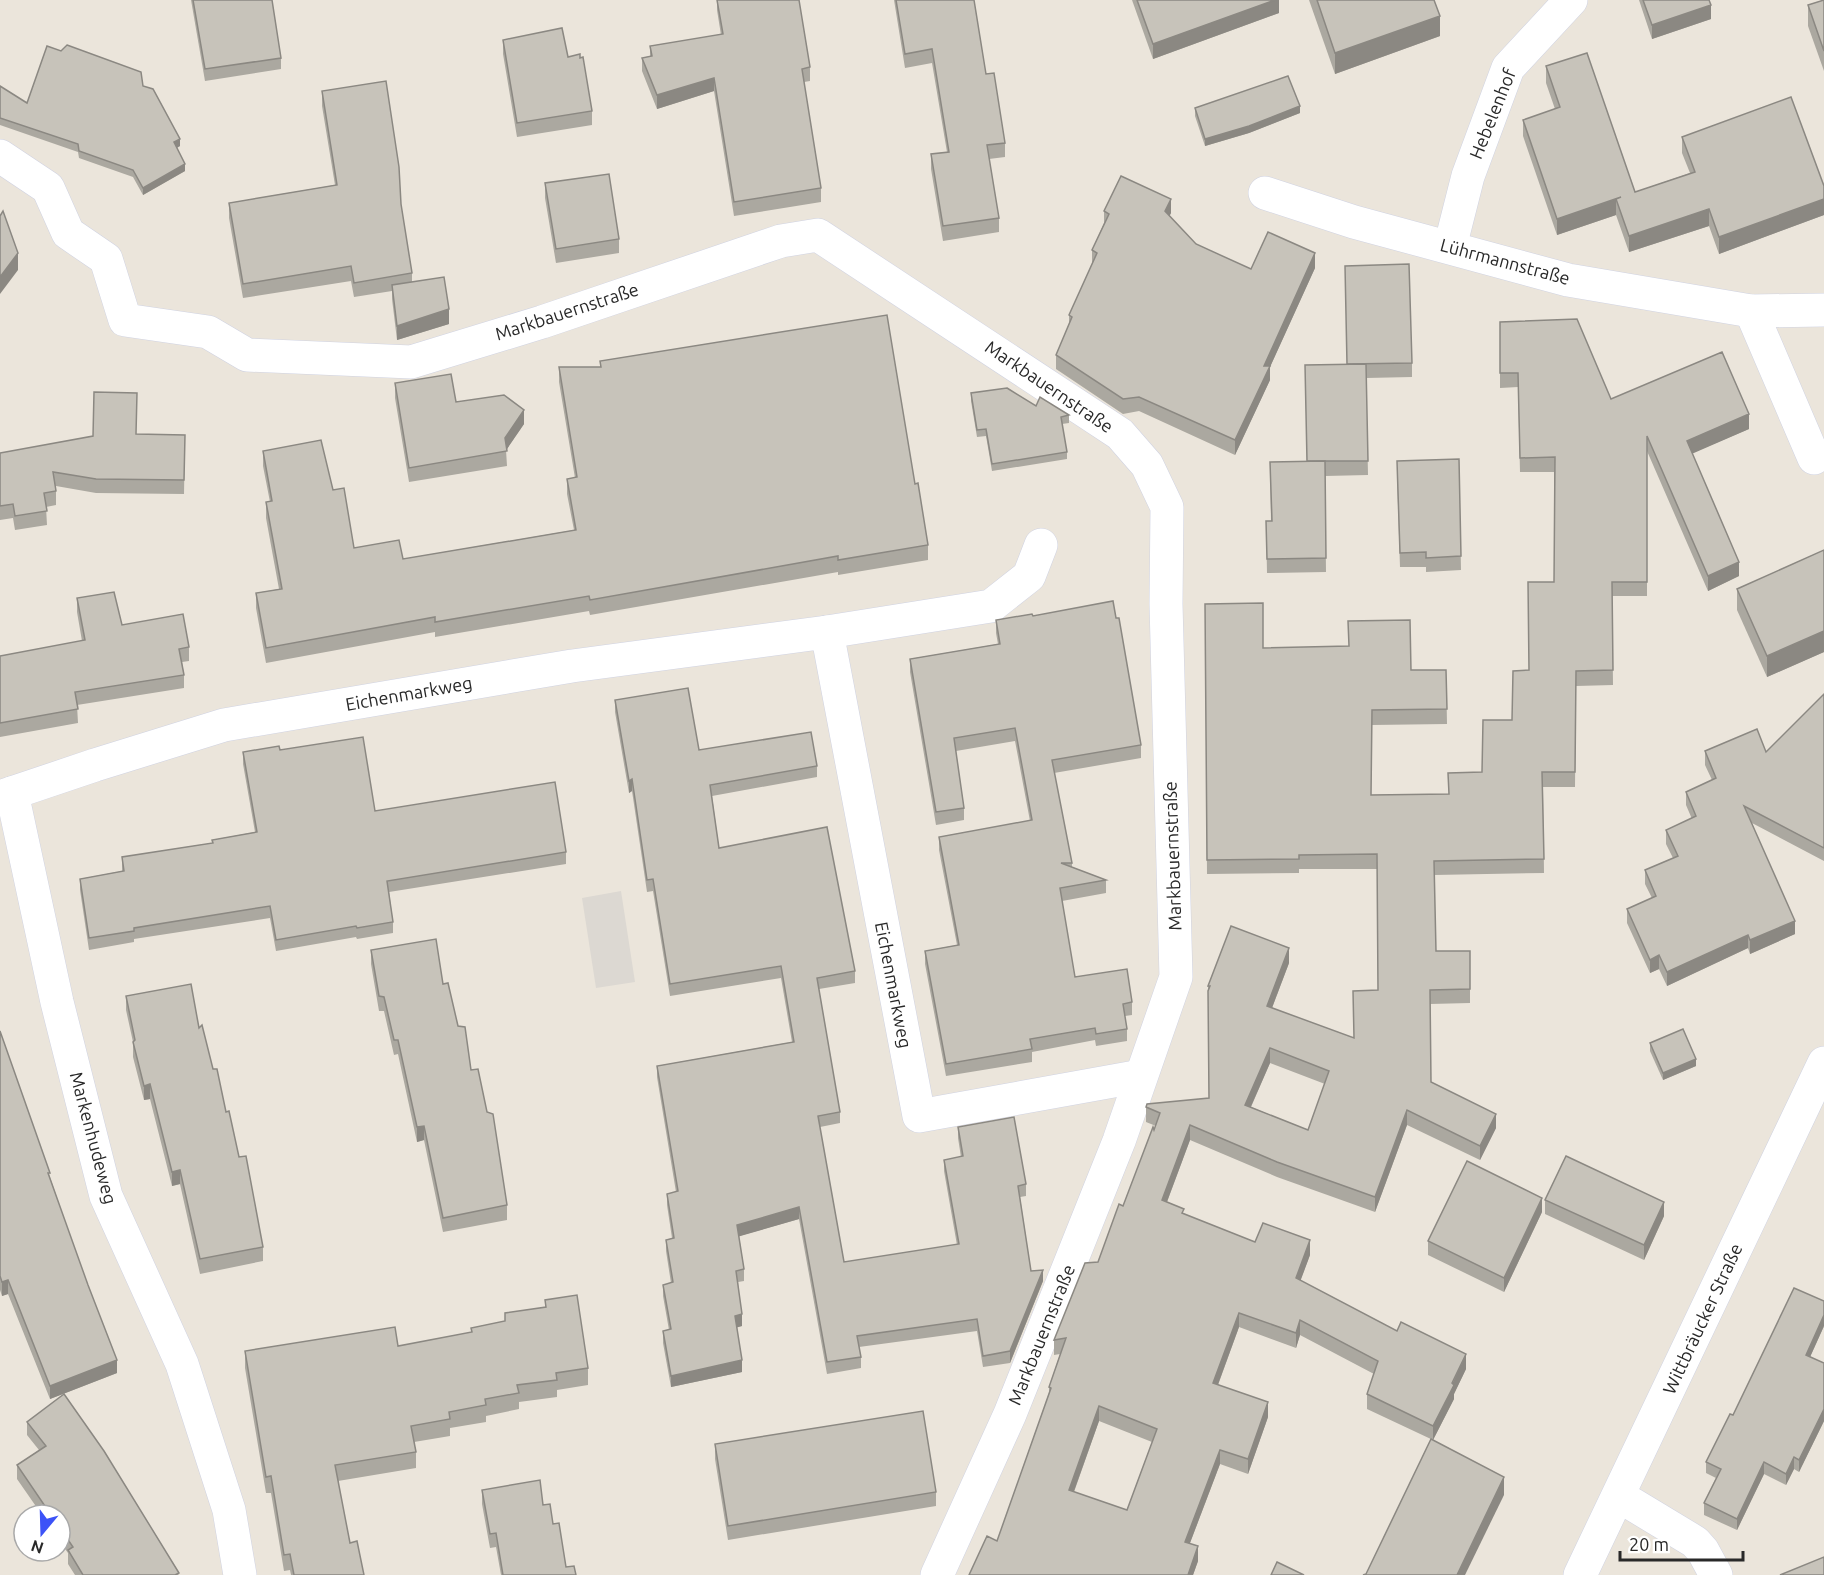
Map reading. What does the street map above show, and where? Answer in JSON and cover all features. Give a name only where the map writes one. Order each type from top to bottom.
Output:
[{"type":"street","name":"Hebelenhof","points":[[1450,247],[1468,176],[1508,68],[1571,0]]},
{"type":"street","name":"Markbauernstraße","points":[[0,156],[48,188],[68,233],[106,259],[125,320],[208,332],[247,355],[411,362],[542,322],[781,240],[818,235],[1120,434],[1147,465],[1167,507],[1166,604],[1176,976],[1119,1141],[1010,1414],[937,1575]]},
{"type":"street","name":"Lührmannstraße","points":[[1265,193],[1354,222],[1568,279],[1751,311],[1824,310]]},
{"type":"street","points":[[1751,311],[1814,458]]},
{"type":"street","name":"Eichenmarkweg","points":[[6,795],[224,725],[572,666],[827,632],[991,606],[1029,576],[1041,545]]},
{"type":"street","name":"Eichenmarkweg","points":[[827,632],[919,1116],[1141,1076]]},
{"type":"street","name":"Markenhudeweg","points":[[6,795],[106,1196],[182,1364],[229,1510],[240,1575]]},
{"type":"street","name":"Wittbräucker Straße","points":[[1580,1575],[1824,1063]]},
{"type":"street","points":[[1619,1496],[1695,1542],[1703,1551],[1716,1575]]},
{"type":"shaded area","points":[[621,891],[635,982],[596,988],[582,898]]},
{"type":"building","points":[[193,0],[272,0],[281,58],[205,69]]},
{"type":"building","points":[[717,0],[799,0],[810,67],[802,69],[821,188],[734,202],[714,78],[657,95],[642,58],[652,56],[650,46],[723,34]]},
{"type":"building","points":[[896,0],[974,0],[986,74],[994,73],[1005,143],[987,145],[999,218],[943,226],[931,154],[949,152],[932,49],[905,54]]},
{"type":"building","points":[[1137,0],[1275,0],[1153,44]]},
{"type":"building","points":[[1317,0],[1434,0],[1440,16],[1335,53]]},
{"type":"building","points":[[1643,0],[1709,0],[1711,5],[1652,25]]},
{"type":"building","points":[[1824,0],[1824,51],[1808,5]]},
{"type":"building","points":[[562,28],[568,57],[580,54],[580,58],[583,57],[592,111],[517,123],[503,40]]},
{"type":"building","points":[[67,45],[141,72],[143,86],[153,89],[180,139],[174,142],[185,164],[143,188],[133,170],[79,151],[78,144],[0,118],[0,86],[27,103],[47,46],[61,51]]},
{"type":"building","points":[[1587,53],[1635,192],[1695,172],[1682,137],[1791,97],[1824,186],[1824,199],[1719,237],[1709,209],[1629,236],[1616,199],[1621,197],[1557,219],[1523,120],[1560,107],[1546,66]]},
{"type":"building","points":[[1288,76],[1300,106],[1249,126],[1205,139],[1195,108]]},
{"type":"building","points":[[386,81],[412,273],[354,283],[351,266],[243,284],[229,203],[337,185],[322,91]]},
{"type":"building","points":[[609,174],[619,239],[556,249],[545,183]]},
{"type":"building","points":[[1121,176],[1171,199],[1165,211],[1196,244],[1251,269],[1268,232],[1315,253],[1264,366],[1270,366],[1235,440],[1139,397],[1123,399],[1056,355],[1072,317],[1069,315],[1097,253],[1092,250],[1109,214],[1104,211]]},
{"type":"building","points":[[3,211],[18,253],[0,277],[0,216]]},
{"type":"building","points":[[1409,264],[1412,363],[1347,364],[1345,266]]},
{"type":"building","points":[[444,277],[449,309],[397,326],[392,285]]},
{"type":"building","points":[[887,315],[915,484],[918,483],[928,545],[838,560],[838,556],[590,600],[589,596],[435,622],[435,617],[266,648],[256,593],[282,589],[266,502],[272,501],[263,451],[321,440],[333,490],[344,488],[354,548],[399,540],[403,559],[576,530],[567,479],[577,477],[559,367],[601,367],[600,361]]},
{"type":"building","points":[[1577,319],[1611,399],[1722,352],[1749,414],[1687,441],[1739,562],[1708,576],[1647,436],[1647,582],[1612,582],[1613,670],[1576,671],[1575,772],[1542,772],[1544,859],[1434,861],[1436,951],[1470,951],[1470,989],[1430,990],[1431,1082],[1496,1114],[1480,1146],[1407,1110],[1375,1197],[1277,1162],[1190,1125],[1162,1200],[1184,1209],[1182,1213],[1255,1242],[1263,1223],[1310,1240],[1296,1278],[1397,1331],[1401,1322],[1466,1354],[1452,1383],[1454,1385],[1433,1426],[1367,1394],[1378,1361],[1300,1320],[1296,1333],[1239,1313],[1213,1383],[1268,1402],[1248,1459],[1220,1450],[1185,1542],[1198,1546],[1188,1575],[969,1575],[987,1536],[997,1541],[1051,1388],[1049,1387],[1066,1338],[1054,1340],[1085,1263],[1098,1262],[1119,1204],[1123,1206],[1153,1127],[1154,1130],[1160,1113],[1146,1107],[1147,1104],[1209,1098],[1208,991],[1210,986],[1208,986],[1231,926],[1289,948],[1267,1006],[1354,1038],[1353,991],[1378,990],[1377,854],[1299,855],[1299,859],[1207,860],[1205,604],[1263,603],[1263,648],[1349,646],[1348,621],[1410,620],[1411,670],[1446,670],[1447,709],[1372,710],[1371,795],[1449,794],[1448,773],[1482,772],[1483,720],[1512,720],[1513,671],[1529,670],[1528,582],[1554,582],[1555,457],[1520,458],[1518,373],[1500,373],[1500,322]],"holes":[[[1270,1048],[1329,1071],[1308,1130],[1245,1105]],[[1099,1406],[1157,1429],[1127,1510],[1069,1490]]]},
{"type":"building","points":[[1366,364],[1368,461],[1307,461],[1305,365]]},
{"type":"building","points":[[451,374],[456,402],[504,395],[524,410],[505,438],[507,451],[409,468],[395,383]]},
{"type":"building","points":[[1007,388],[1036,406],[1040,397],[1069,415],[1061,417],[1067,452],[992,464],[986,429],[977,430],[971,393]]},
{"type":"building","points":[[94,392],[137,393],[136,434],[185,435],[184,480],[96,479],[53,472],[56,491],[44,493],[47,511],[15,516],[13,504],[0,506],[0,453],[93,436]]},
{"type":"building","points":[[1459,459],[1461,556],[1426,558],[1426,552],[1400,553],[1397,461]]},
{"type":"building","points":[[1325,461],[1326,558],[1267,559],[1266,521],[1272,521],[1270,462]]},
{"type":"building","points":[[1824,550],[1824,631],[1767,656],[1737,589]]},
{"type":"building","points":[[114,592],[122,625],[183,614],[189,647],[179,649],[184,675],[75,692],[78,709],[0,723],[0,656],[85,640],[77,598]]},
{"type":"building","points":[[1113,601],[1116,618],[1119,618],[1141,745],[1052,760],[1072,863],[1061,863],[1106,880],[1060,888],[1075,977],[1127,969],[1132,1002],[1123,1004],[1127,1029],[1096,1034],[1095,1028],[1030,1039],[1032,1049],[946,1064],[925,951],[959,945],[939,837],[1032,820],[1015,728],[954,738],[964,808],[936,812],[910,659],[1000,644],[996,620],[1032,614],[1033,616]]},
{"type":"building","points":[[688,688],[699,750],[811,732],[817,766],[710,785],[719,848],[827,827],[855,971],[817,978],[840,1112],[818,1116],[844,1262],[959,1244],[944,1160],[963,1156],[958,1127],[1014,1117],[1026,1184],[1018,1186],[1031,1271],[1043,1270],[1010,1351],[983,1356],[977,1319],[857,1336],[861,1357],[827,1362],[799,1207],[737,1225],[744,1269],[736,1271],[742,1314],[735,1316],[742,1360],[671,1376],[663,1331],[671,1329],[663,1285],[673,1282],[666,1240],[674,1238],[667,1194],[678,1191],[657,1066],[794,1042],[781,966],[670,984],[653,879],[647,880],[632,779],[629,781],[615,700]]},
{"type":"building","points":[[1824,694],[1824,848],[1744,806],[1795,921],[1750,940],[1748,935],[1667,972],[1659,955],[1650,960],[1627,909],[1656,896],[1645,870],[1678,856],[1666,830],[1696,816],[1686,792],[1716,778],[1705,751],[1757,729],[1766,752]]},
{"type":"building","points":[[363,737],[375,811],[555,782],[566,852],[387,881],[393,922],[276,940],[270,906],[134,928],[134,931],[89,938],[80,879],[124,871],[122,857],[213,843],[212,840],[257,832],[243,752],[279,746],[280,750]]},
{"type":"building","points":[[436,939],[443,984],[448,983],[458,1026],[465,1027],[471,1070],[478,1069],[487,1112],[493,1114],[507,1205],[443,1218],[424,1126],[417,1127],[398,1040],[394,1040],[384,997],[379,996],[371,950]]},
{"type":"building","points":[[191,984],[199,1028],[202,1025],[213,1069],[217,1069],[239,1157],[246,1156],[263,1247],[200,1259],[180,1170],[172,1172],[150,1084],[144,1086],[133,1042],[135,1040],[126,996]]},
{"type":"building","points":[[1683,1029],[1696,1059],[1663,1073],[1650,1043]]},
{"type":"building","points":[[0,1031],[50,1173],[48,1173],[117,1360],[50,1386],[8,1280],[2,1282],[0,1276]]},
{"type":"building","points":[[1566,1156],[1664,1202],[1644,1245],[1545,1200]]},
{"type":"building","points":[[1467,1161],[1542,1198],[1504,1278],[1428,1241]]},
{"type":"building","points":[[1794,1288],[1824,1301],[1824,1315],[1806,1355],[1824,1363],[1824,1409],[1799,1460],[1794,1457],[1786,1474],[1764,1462],[1737,1519],[1704,1503],[1721,1469],[1706,1462],[1730,1414],[1733,1415]]},
{"type":"building","points":[[577,1295],[588,1368],[556,1373],[557,1380],[517,1385],[519,1393],[485,1399],[486,1405],[449,1412],[450,1419],[411,1426],[416,1452],[335,1465],[350,1543],[357,1541],[364,1575],[294,1575],[290,1554],[284,1555],[271,1476],[266,1477],[245,1351],[395,1327],[398,1346],[472,1332],[471,1328],[505,1321],[505,1313],[546,1307],[545,1300]]},
{"type":"building","points":[[64,1394],[104,1451],[179,1573],[175,1575],[83,1575],[72,1557],[72,1503],[43,1503],[17,1465],[46,1446],[27,1422]]},
{"type":"building","points":[[923,1411],[936,1492],[728,1526],[715,1444]]},
{"type":"building","points":[[1431,1439],[1504,1477],[1457,1575],[1363,1575],[1366,1574]]},
{"type":"building","points":[[540,1480],[543,1505],[550,1504],[553,1524],[559,1523],[566,1567],[574,1566],[576,1575],[503,1575],[496,1533],[490,1534],[482,1490]]},
{"type":"building","points":[[1824,1557],[1824,1575],[1780,1575]]},
{"type":"building","points":[[1277,1562],[1304,1575],[1271,1575]]}]
